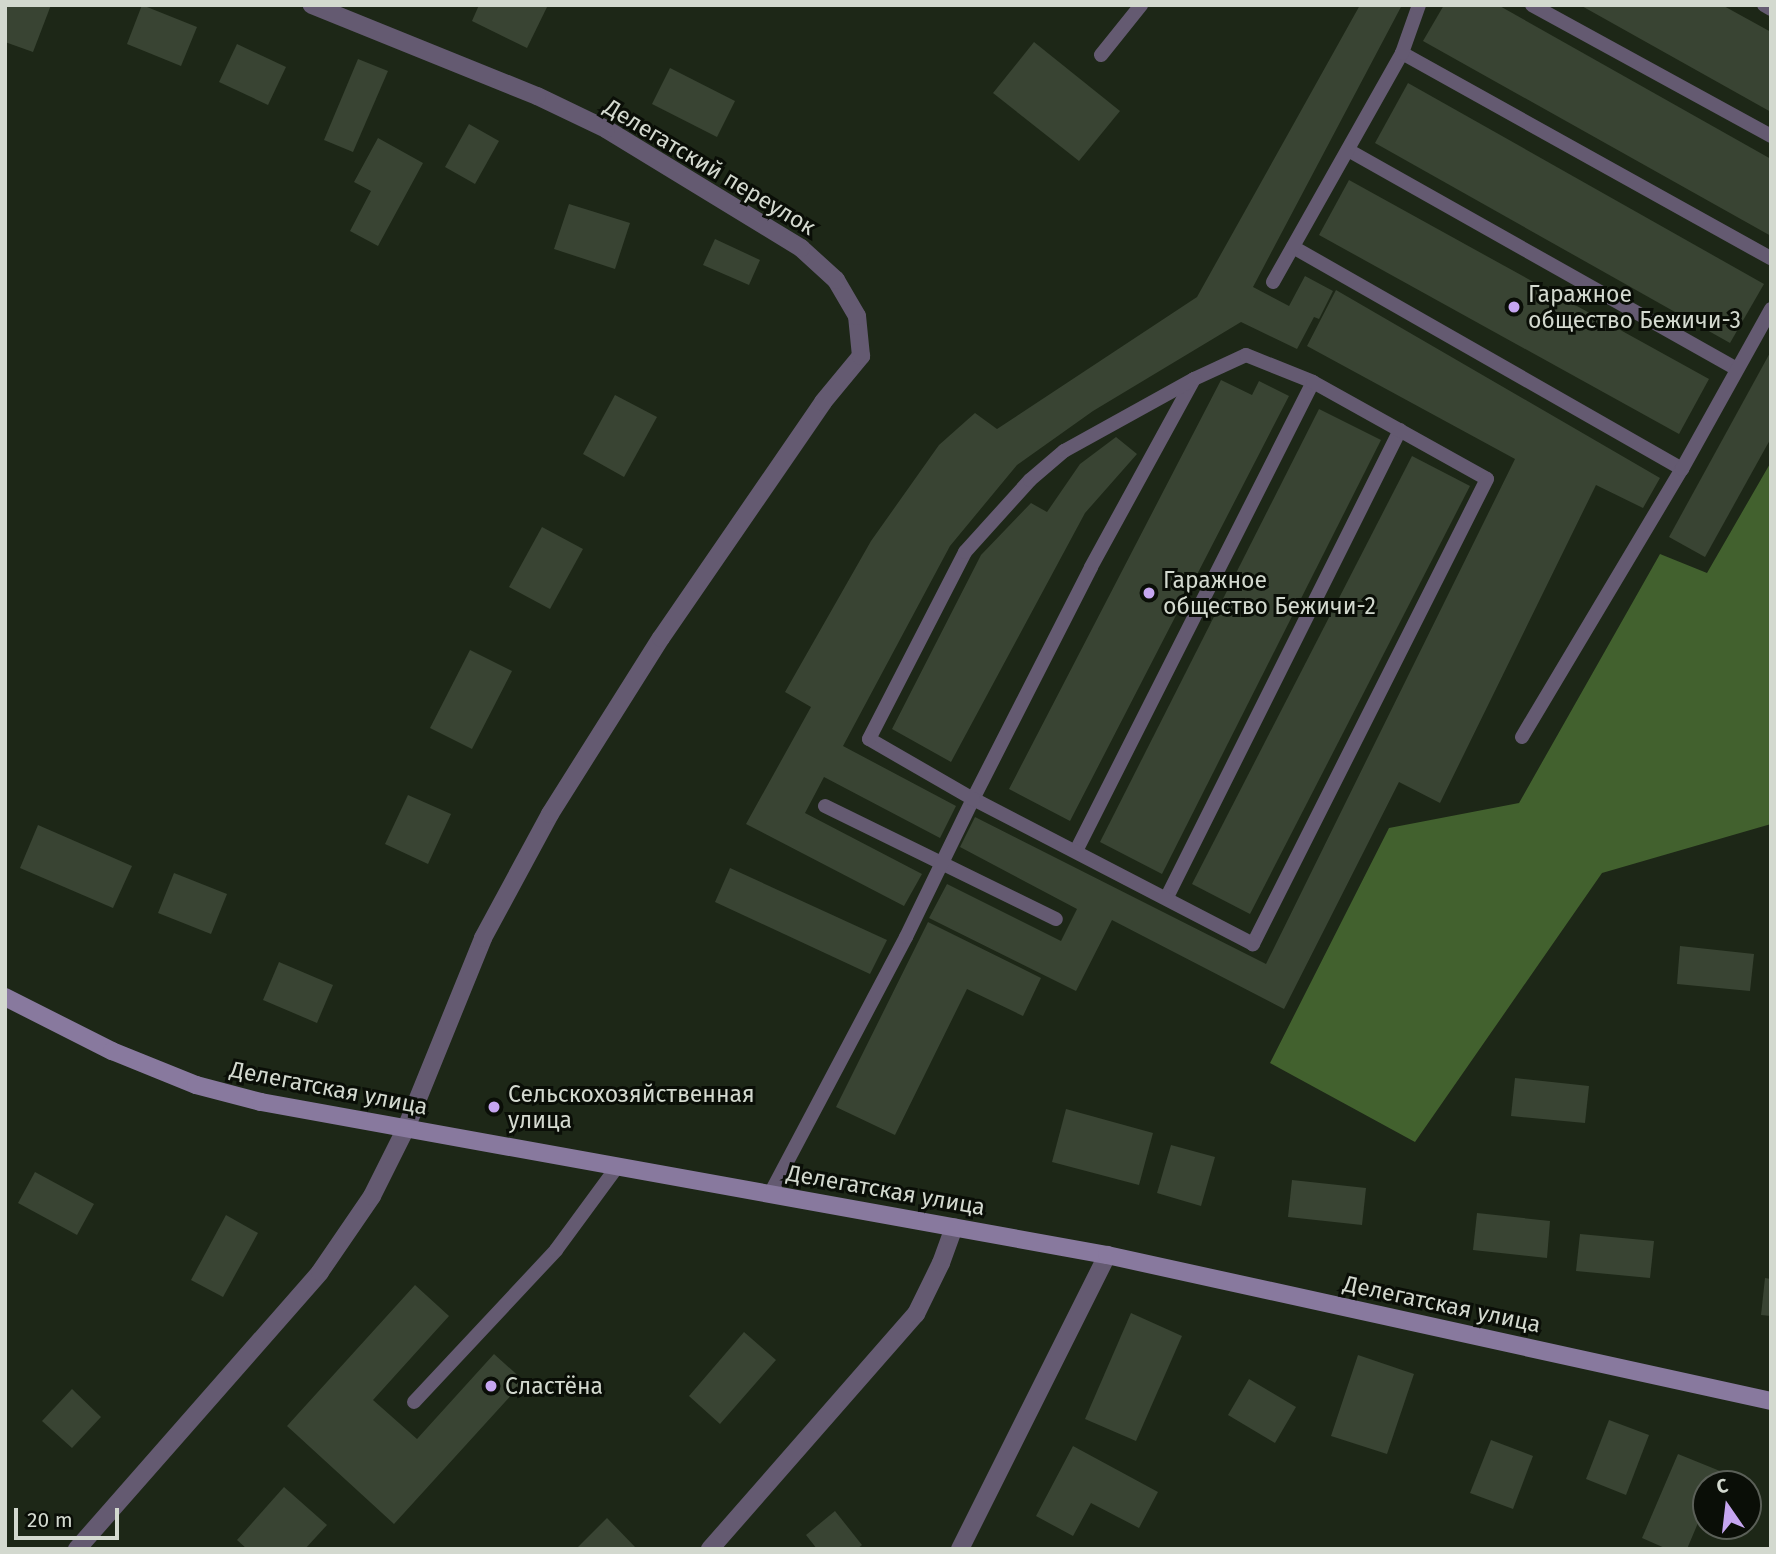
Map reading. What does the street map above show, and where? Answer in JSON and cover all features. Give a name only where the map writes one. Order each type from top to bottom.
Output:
[{"type":"street","name":"Делегатский переулок","points":[[312,5],[537,96],[606,129],[801,248],[836,281],[857,316],[861,356],[823,402],[661,638],[550,814],[483,938],[406,1128]]},
{"type":"street","name":"Делегатская улица","points":[[5,997],[112,1051],[196,1085],[261,1102],[1107,1255],[1771,1401]]},
{"type":"street","points":[[77,1549],[320,1272],[372,1196],[406,1128]]},
{"type":"street","points":[[710,1549],[916,1314],[941,1263],[954,1227]]},
{"type":"street","points":[[960,1549],[1107,1255]]},
{"type":"lane","points":[[1101,55],[1141,5]]},
{"type":"lane","points":[[1273,282],[1402,53],[1419,5]]},
{"type":"lane","points":[[1532,5],[1771,136]]},
{"type":"lane","points":[[1764,5],[1771,9]]},
{"type":"lane","points":[[1402,53],[1771,258]]},
{"type":"lane","points":[[1348,150],[1737,369]]},
{"type":"lane","points":[[1293,247],[1682,469]]},
{"type":"lane","points":[[1522,737],[1682,469],[1771,309]]},
{"type":"lane","points":[[1246,355],[1313,382],[1487,479],[1253,944],[974,799],[869,739],[965,552],[1030,480],[1064,451],[1194,379],[1246,355]]},
{"type":"lane","points":[[770,1194],[1091,567],[1194,379]]},
{"type":"lane","points":[[1076,851],[1313,382]]},
{"type":"lane","points":[[1167,897],[1400,430]]},
{"type":"lane","points":[[825,806],[1056,919]]},
{"type":"lane","points":[[414,1402],[556,1250],[617,1167]]},
{"type":"green space","points":[[1771,462],[1771,824],[1602,873],[1415,1142],[1270,1063],[1389,828],[1519,803],[1660,554],[1707,573]]},
{"type":"building","points":[[7,5],[51,5],[33,52],[5,42]]},
{"type":"building","points":[[142,5],[197,27],[181,66],[127,44]]},
{"type":"building","points":[[479,5],[548,5],[527,48],[472,21]]},
{"type":"building","points":[[1360,5],[1402,5],[1253,287],[1289,306],[1305,276],[1333,291],[1319,319],[1314,317],[1297,349],[1241,322],[1093,411],[1017,465],[950,546],[843,746],[956,806],[940,838],[824,777],[805,813],[922,874],[904,906],[746,824],[811,707],[785,692],[871,541],[939,445],[975,413],[997,429],[1197,297]]},
{"type":"building","points":[[1444,5],[1498,5],[1771,159],[1771,236],[1423,41]]},
{"type":"building","points":[[1580,5],[1722,5],[1771,32],[1771,112]]},
{"type":"building","points":[[1034,42],[1120,111],[1079,161],[993,93]]},
{"type":"building","points":[[237,44],[286,67],[268,105],[219,82]]},
{"type":"building","points":[[358,59],[388,71],[353,152],[324,140]]},
{"type":"building","points":[[670,68],[735,101],[717,137],[652,104]]},
{"type":"building","points":[[1408,83],[1764,284],[1730,343],[1375,143]]},
{"type":"building","points":[[469,124],[499,141],[475,184],[445,167]]},
{"type":"building","points":[[378,138],[423,163],[378,246],[350,231],[371,191],[354,182]]},
{"type":"building","name":"Гаражное общество Бежичи-3","points":[[1349,180],[1709,379],[1679,434],[1319,235]]},
{"type":"building","points":[[569,204],[630,223],[615,269],[554,249]]},
{"type":"building","points":[[715,239],[760,260],[749,285],[703,265]]},
{"type":"building","points":[[1336,290],[1660,478],[1643,508],[1596,485],[1440,803],[1399,782],[1284,1009],[1112,920],[1076,991],[929,918],[947,884],[1061,941],[1077,909],[960,847],[975,817],[1266,964],[1515,459],[1307,346]]},
{"type":"building","points":[[1771,351],[1771,438],[1705,557],[1669,537]]},
{"type":"building","name":"Гаражное общество Бежичи-2","points":[[1221,380],[1252,395],[1259,381],[1289,396],[1070,821],[1009,789]]},
{"type":"building","points":[[615,395],[657,417],[624,477],[583,454]]},
{"type":"building","points":[[1319,409],[1381,440],[1162,874],[1100,842]]},
{"type":"building","points":[[1116,437],[1137,454],[1085,513],[951,762],[892,729],[981,555],[1031,503],[1047,512],[1080,464]]},
{"type":"building","points":[[1412,456],[1470,486],[1250,914],[1192,884]]},
{"type":"building","points":[[542,527],[583,549],[550,609],[509,587]]},
{"type":"building","points":[[470,650],[512,671],[472,749],[430,728]]},
{"type":"building","points":[[408,795],[451,814],[428,864],[385,844]]},
{"type":"building","points":[[38,825],[132,866],[113,908],[20,868]]},
{"type":"building","points":[[730,868],[887,940],[870,974],[715,902]]},
{"type":"building","points":[[174,873],[227,894],[211,934],[158,913]]},
{"type":"building","points":[[928,922],[1041,978],[1023,1016],[967,989],[895,1135],[836,1107]]},
{"type":"building","points":[[1680,946],[1754,954],[1750,991],[1677,984]]},
{"type":"building","points":[[279,962],[333,985],[317,1023],[263,1000]]},
{"type":"building","points":[[1515,1078],[1589,1086],[1585,1123],[1511,1116]]},
{"type":"building","points":[[1066,1109],[1153,1133],[1139,1185],[1052,1162]]},
{"type":"building","points":[[1171,1145],[1215,1157],[1201,1206],[1157,1193]]},
{"type":"building","points":[[35,1172],[94,1204],[77,1235],[18,1203]]},
{"type":"building","points":[[1292,1180],[1366,1188],[1362,1225],[1288,1217]]},
{"type":"building","points":[[1477,1213],[1550,1221],[1547,1258],[1473,1250]]},
{"type":"building","points":[[226,1215],[258,1233],[223,1297],[191,1280]]},
{"type":"building","points":[[1580,1234],[1654,1241],[1650,1278],[1576,1271]]},
{"type":"building","points":[[1765,1278],[1771,1279],[1771,1316],[1761,1315]]},
{"type":"building","points":[[415,1285],[449,1316],[373,1400],[417,1439],[494,1354],[524,1381],[394,1524],[287,1426]]},
{"type":"building","points":[[1131,1313],[1182,1336],[1136,1441],[1085,1419]]},
{"type":"building","points":[[744,1332],[776,1360],[720,1424],[689,1396]]},
{"type":"building","points":[[1358,1355],[1414,1374],[1387,1454],[1331,1436]]},
{"type":"building","points":[[1249,1379],[1296,1407],[1275,1443],[1228,1415]]},
{"type":"building","points":[[72,1389],[101,1417],[72,1448],[42,1421]]},
{"type":"building","points":[[1609,1420],[1649,1435],[1626,1495],[1586,1479]]},
{"type":"building","points":[[1491,1440],[1533,1456],[1513,1509],[1470,1493]]},
{"type":"building","points":[[1073,1446],[1158,1492],[1139,1528],[1091,1503],[1073,1536],[1036,1516]]},
{"type":"building","points":[[1678,1454],[1718,1470],[1692,1470],[1692,1537],[1687,1549],[1667,1549],[1642,1538]]},
{"type":"building","points":[[284,1487],[327,1525],[305,1549],[247,1549],[237,1540]]},
{"type":"building","points":[[835,1511],[862,1545],[857,1549],[817,1549],[806,1535]]},
{"type":"building","points":[[607,1518],[637,1549],[576,1549]]},
{"type":"place","name":"Гаражное общество Бежичи-3","points":[[1514,307]]},
{"type":"place","name":"Гаражное общество Бежичи-2","points":[[1149,593]]},
{"type":"place","name":"Сельскохозяйственная улица","points":[[494,1107]]},
{"type":"place","name":"Сластёна","points":[[491,1386]]}]
